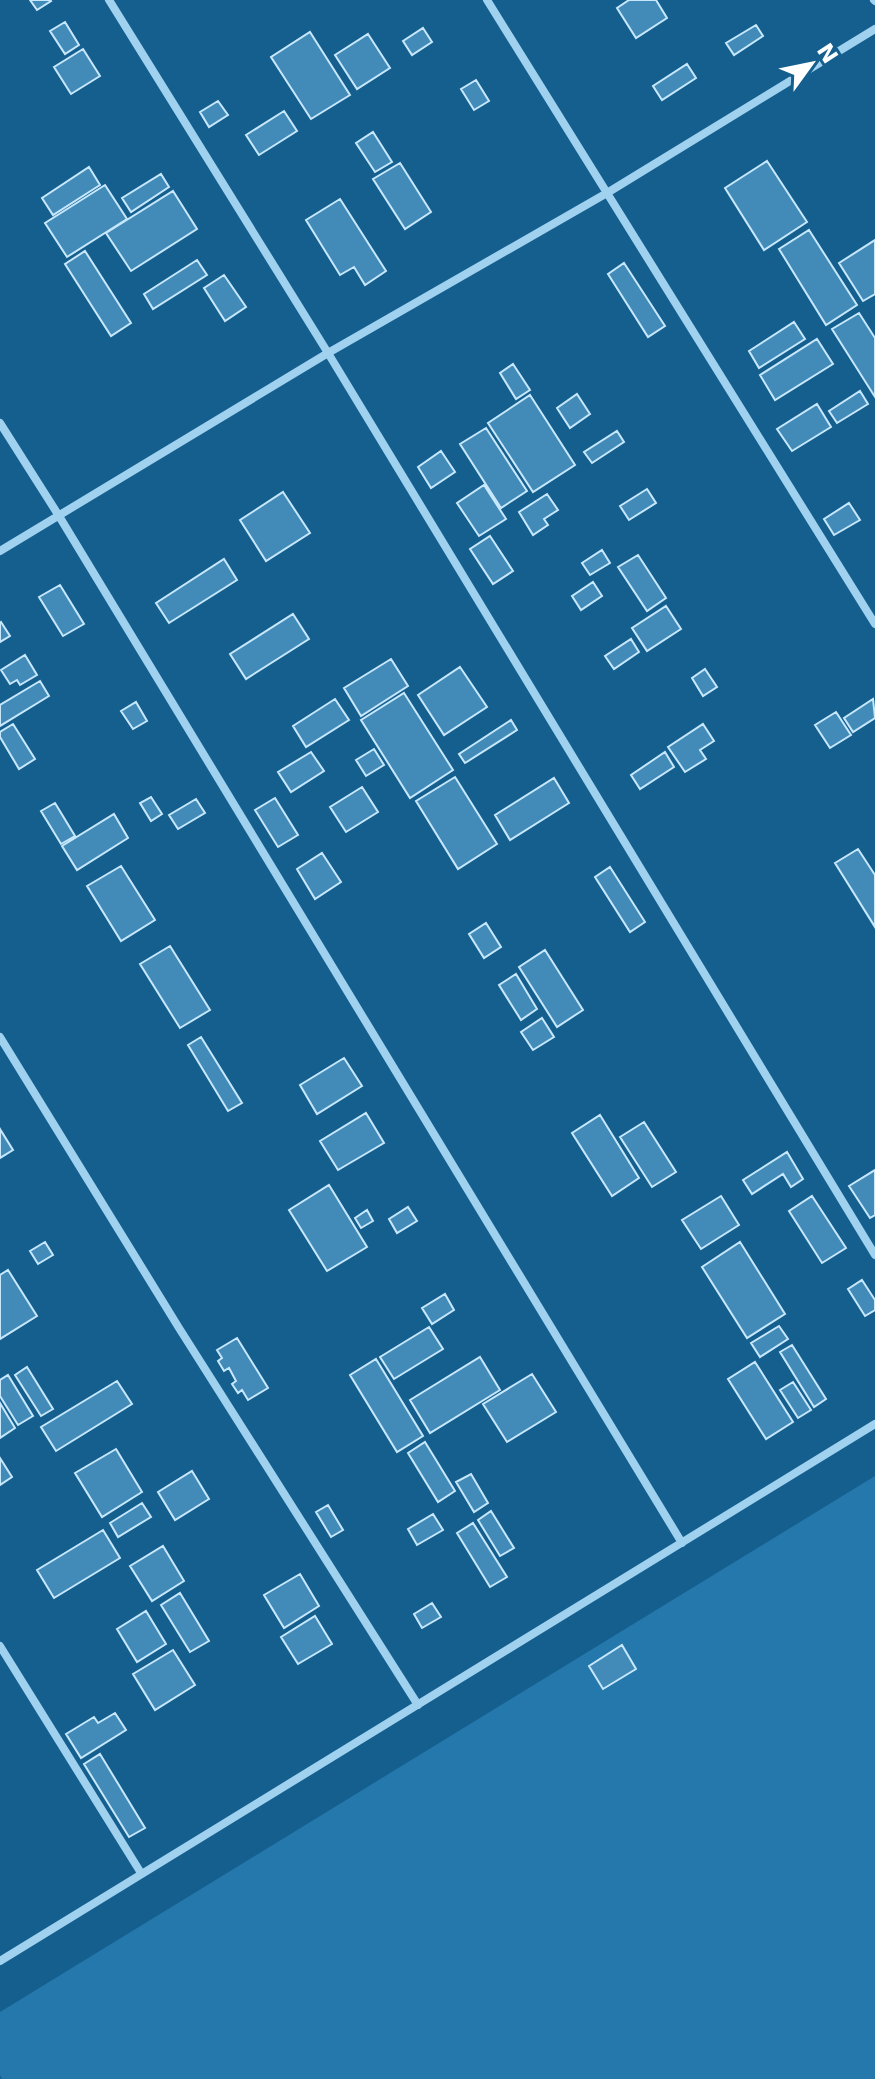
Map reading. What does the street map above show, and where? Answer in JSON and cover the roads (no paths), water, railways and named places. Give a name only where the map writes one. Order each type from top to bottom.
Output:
[{"type":"street","points":[[109,0],[328,353],[875,1255]]},
{"type":"street","points":[[487,0],[875,624]]},
{"type":"street","points":[[0,551],[328,353],[607,193],[875,29]]},
{"type":"street","points":[[0,423],[682,1543]]},
{"type":"street","points":[[0,1037],[179,1328],[418,1705]]},
{"type":"street","points":[[0,1961],[875,1424]]},
{"type":"street","points":[[0,1646],[141,1873]]}]
